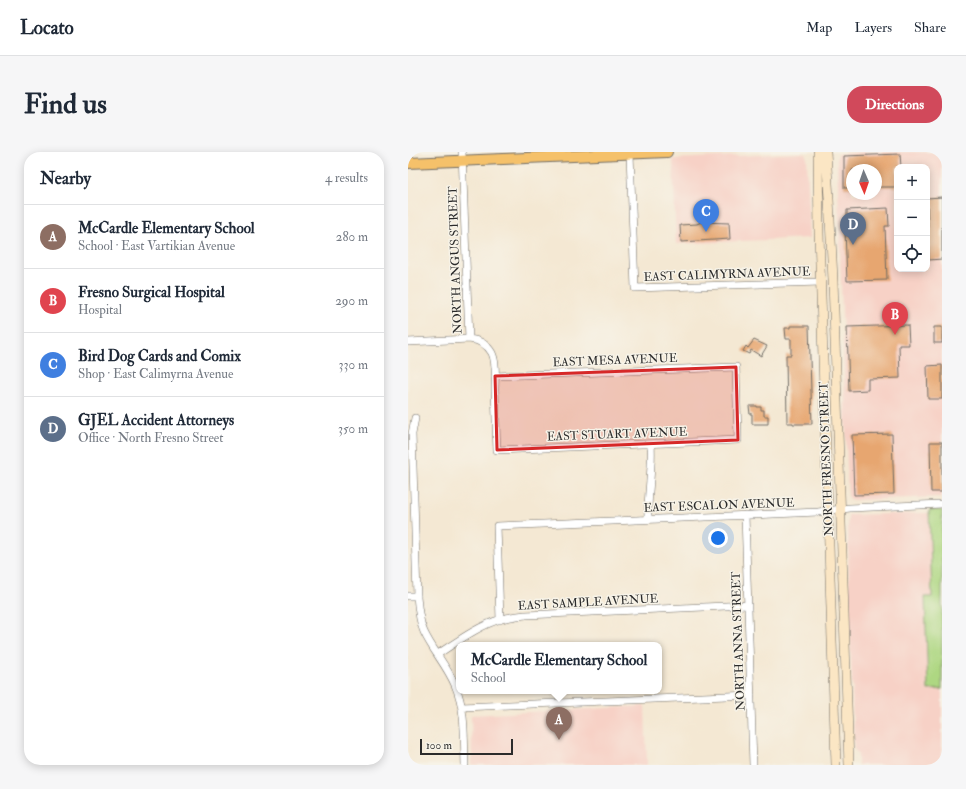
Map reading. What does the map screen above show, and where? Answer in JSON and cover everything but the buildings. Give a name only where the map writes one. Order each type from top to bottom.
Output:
[{"type":"main road","points":[[408,163],[462,156],[667,152]]},
{"type":"main road","name":"NORTH FRESNO STREET","points":[[818,152],[820,282],[836,765]]},
{"type":"main road","name":"NORTH FRESNO STREET","points":[[826,152],[829,199],[849,763]]},
{"type":"main road","points":[[820,282],[826,285],[829,341],[831,346],[834,348]]},
{"type":"main road","points":[[834,689],[838,696],[841,749],[843,756],[849,763]]},
{"type":"street","name":"EAST CALIMYRNA AVENUE","points":[[630,153],[634,288],[820,282]]},
{"type":"street","name":"NORTH ANGUS STREET","points":[[462,156],[469,340],[483,343],[491,352],[493,357],[497,450]]},
{"type":"street","points":[[408,342],[469,340]]},
{"type":"street","name":"EAST MESA AVENUE","points":[[495,376],[736,367],[738,440]]},
{"type":"street","points":[[415,418],[412,434],[411,518],[419,613],[424,630],[456,687]]},
{"type":"street","name":"EAST STUART AVENUE","points":[[497,450],[738,440]]},
{"type":"street","points":[[648,519],[648,494],[652,463],[651,444]]},
{"type":"street","name":"EAST ESCALON AVENUE","points":[[500,620],[497,526],[828,511],[840,509],[942,504]]},
{"type":"street","name":"NORTH ANNA STREET","points":[[745,515],[753,765]]},
{"type":"street","points":[[408,596],[417,596]]},
{"type":"street","name":"EAST SAMPLE AVENUE","points":[[456,642],[467,635],[500,620],[526,615],[748,605]]},
{"type":"street","name":"EAST SAMPLE AVENUE","points":[[438,654],[456,642]]},
{"type":"street","points":[[458,694],[462,707],[465,765]]},
{"type":"street","points":[[462,707],[751,695]]},
{"type":"highlighted area","points":[[736,367],[738,440],[497,450],[495,376]]},
{"type":"shaded area","points":[[863,152],[942,152],[942,497],[851,500],[848,496],[837,157],[839,154]]},
{"type":"shaded area","points":[[805,154],[807,158],[810,238],[676,244],[673,159]]},
{"type":"shaded area","points":[[929,513],[932,597],[925,598],[928,690],[942,689],[942,765],[858,765],[858,753],[854,749],[853,684],[849,614],[848,515]]},
{"type":"shaded area","points":[[645,706],[647,765],[472,765],[471,715]]},
{"type":"green space","points":[[929,510],[942,510],[942,689],[928,690],[925,597],[932,597]]},
{"type":"place","name":"Bird Dog Cards and Comix","points":[[706,232]]},
{"type":"place","name":"GJEL Accident Attorneys","points":[[853,245]]},
{"type":"place","name":"Fresno Surgical Hospital","points":[[895,335]]},
{"type":"place","name":"McCardle Elementary School","points":[[559,740]]}]
